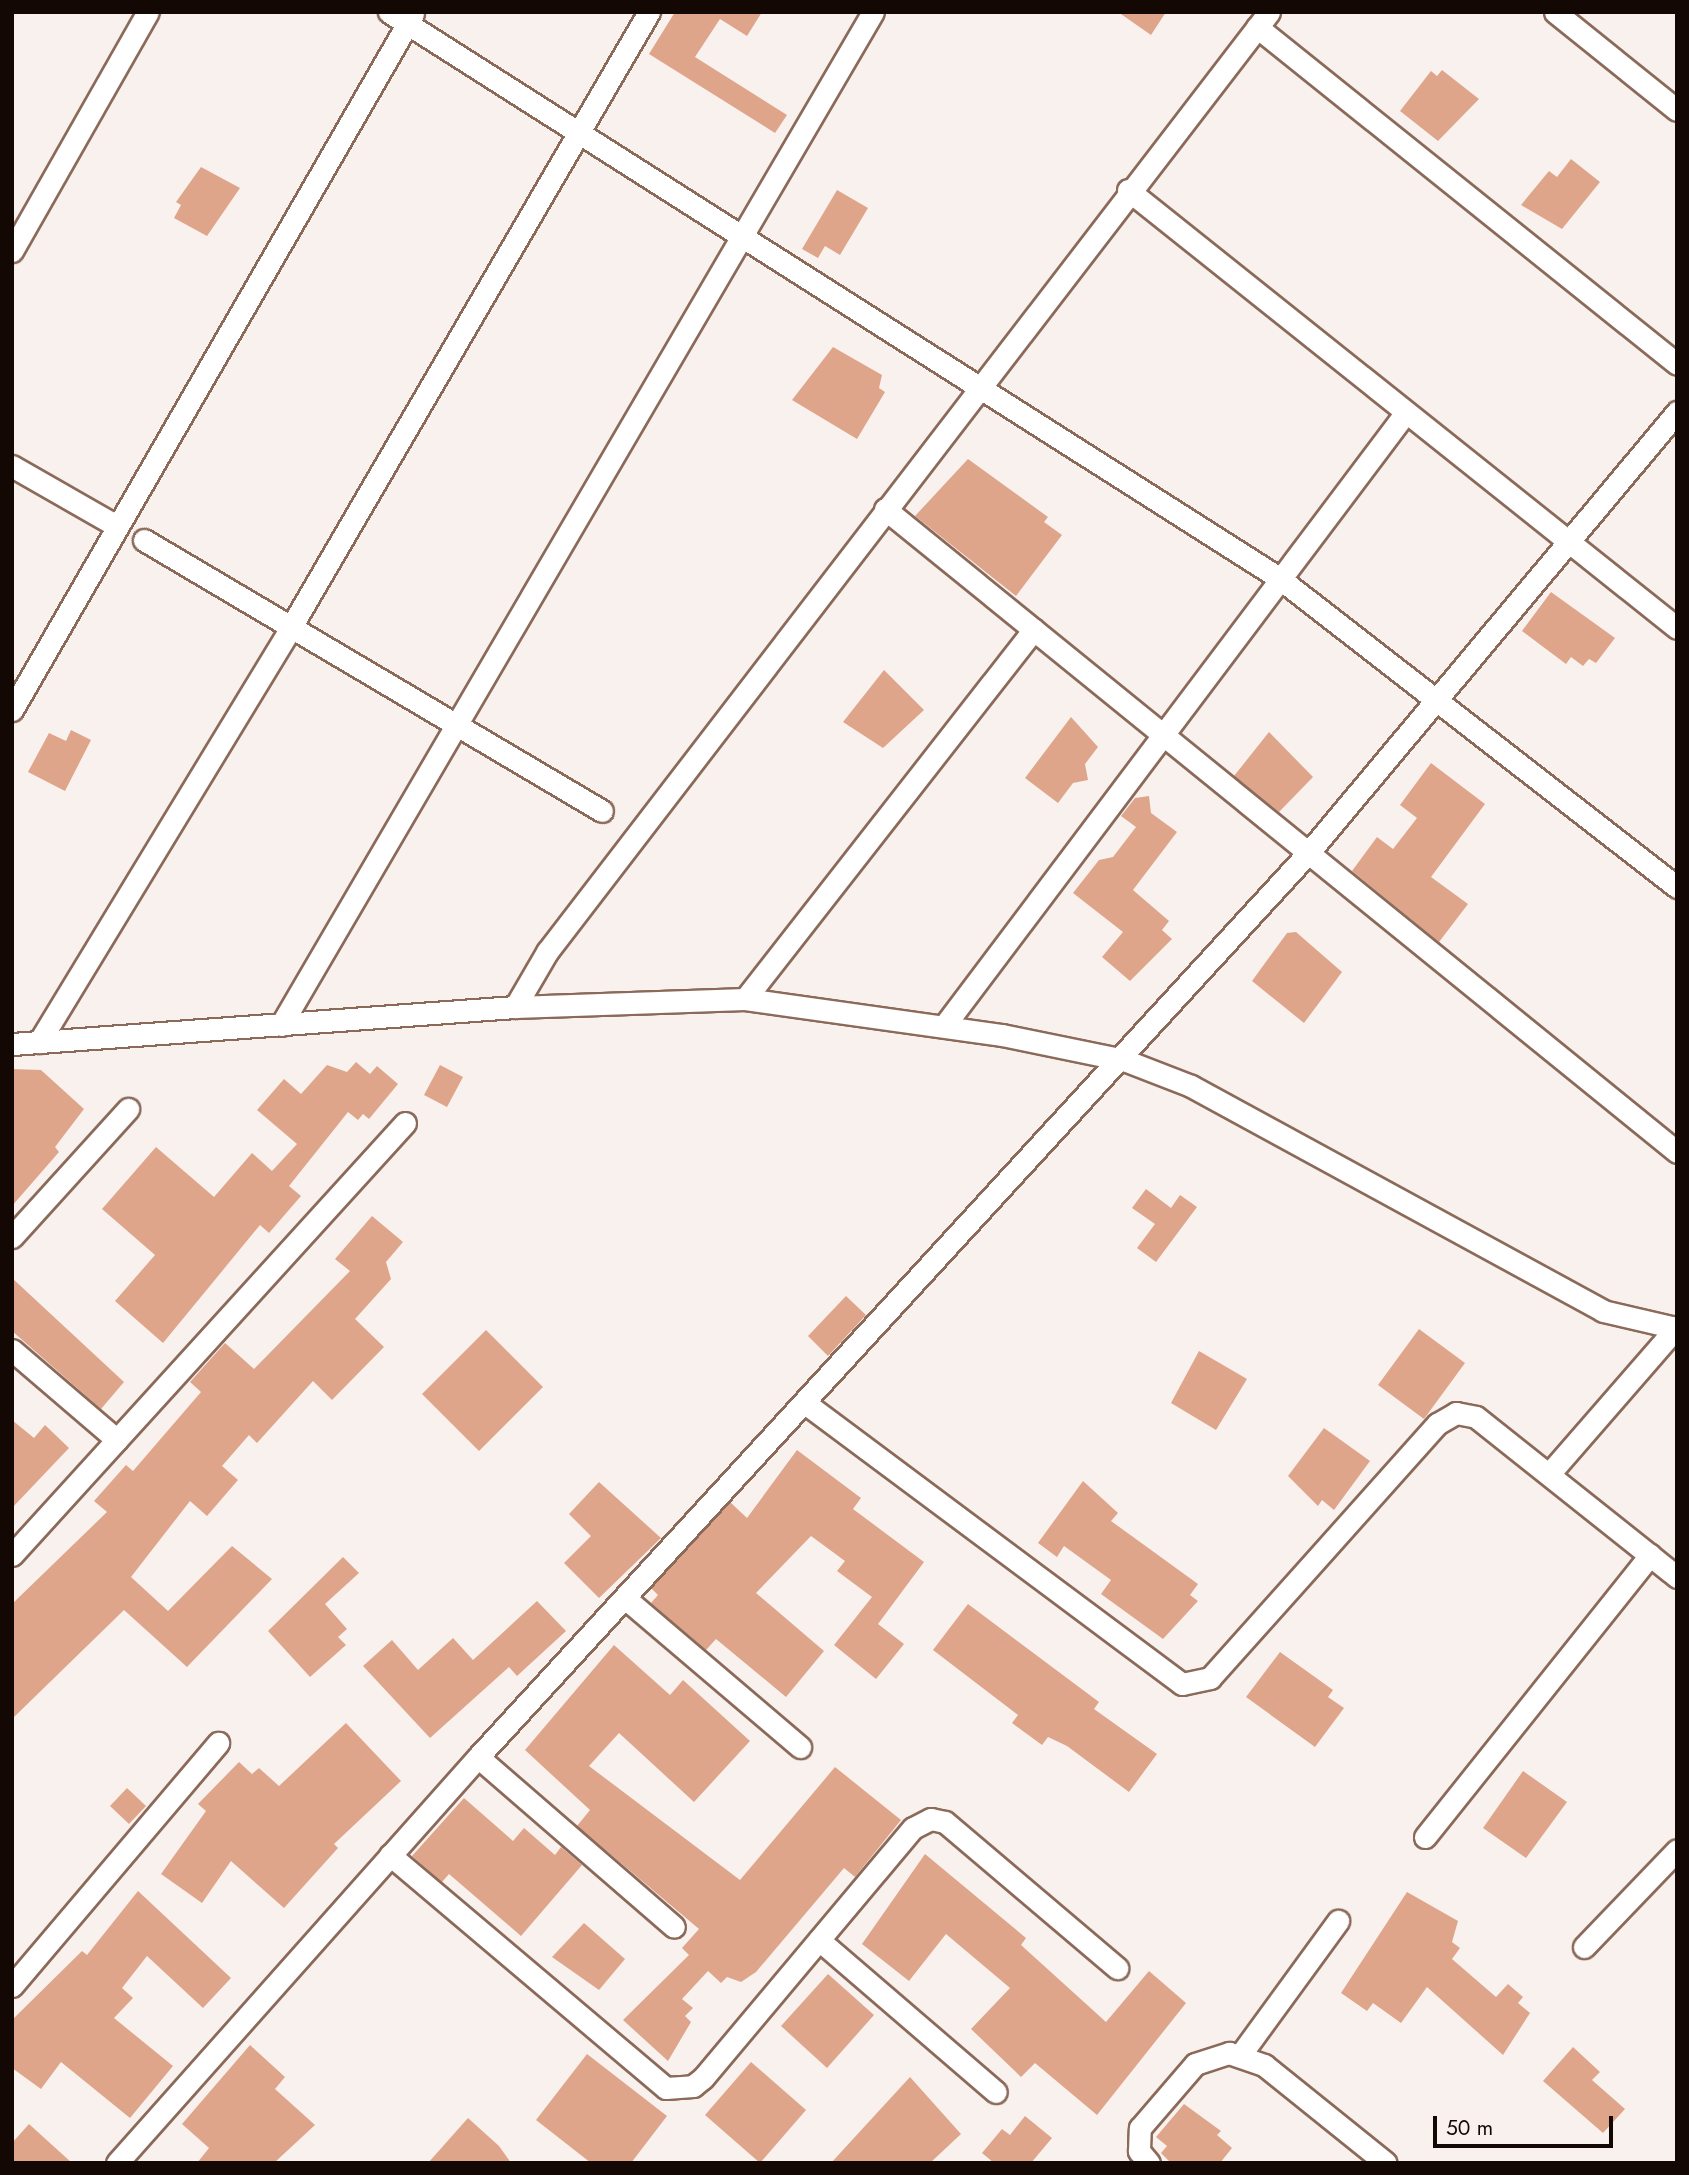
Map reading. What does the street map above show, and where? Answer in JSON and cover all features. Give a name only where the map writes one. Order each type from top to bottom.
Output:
[{"type":"street","points":[[12,251],[148,12]]},
{"type":"street","points":[[389,12],[411,18],[580,132],[744,233],[1279,578],[1438,696],[1677,887]]},
{"type":"street","points":[[39,1042],[291,627],[649,12]]},
{"type":"street","points":[[281,1025],[460,728],[873,12]]},
{"type":"street","points":[[1555,12],[1677,110]]},
{"type":"street","points":[[12,710],[115,525],[411,18]]},
{"type":"street","points":[[515,1007],[547,953],[1128,190],[1263,20],[1677,364]]},
{"type":"street","points":[[1128,190],[1404,415],[1677,628]]},
{"type":"street","points":[[117,2163],[478,1757],[1124,1060],[1309,852],[1677,412]]},
{"type":"street","points":[[944,1027],[1162,732],[1404,415]]},
{"type":"street","points":[[12,466],[115,525]]},
{"type":"street","points":[[885,509],[1677,1152]]},
{"type":"street","points":[[144,540],[602,811]]},
{"type":"street","points":[[745,999],[1034,629]]},
{"type":"street","points":[[12,1044],[515,1007],[745,999],[944,1027],[1124,1060],[1249,1114],[1603,1311],[1676,1327],[1549,1474]]},
{"type":"street","points":[[12,1237],[128,1109]]},
{"type":"street","points":[[12,1555],[405,1123]]},
{"type":"street","points":[[12,1350],[117,1440]]},
{"type":"street","points":[[1653,1356],[1677,1359]]},
{"type":"street","points":[[805,1402],[1182,1684],[1210,1678],[1445,1417],[1476,1418],[1677,1577]]},
{"type":"street","points":[[1425,1837],[1650,1555]]},
{"type":"street","points":[[625,1598],[800,1747]]},
{"type":"street","points":[[12,1986],[218,1743]]},
{"type":"street","points":[[478,1757],[674,1927]]},
{"type":"street","points":[[390,1855],[666,2088],[693,2086],[703,2078],[913,1828],[938,1819],[1117,1968]]},
{"type":"street","points":[[1584,1947],[1677,1850]]},
{"type":"street","points":[[1241,2054],[1338,1921]]},
{"type":"street","points":[[819,1940],[996,2092]]},
{"type":"street","points":[[1149,2163],[1139,2151],[1140,2129],[1186,2073],[1217,2054],[1241,2054],[1264,2065],[1386,2163]]},
{"type":"building","points":[[675,12],[762,12],[747,36],[720,19],[695,57],[787,115],[775,133],[649,54]]},
{"type":"building","points":[[1118,12],[1166,12],[1151,35]]},
{"type":"building","points":[[1442,70],[1479,99],[1438,141],[1400,111],[1431,71],[1437,76]]},
{"type":"building","points":[[1571,159],[1600,182],[1562,229],[1521,205],[1549,171],[1557,177]]},
{"type":"building","points":[[201,167],[240,188],[207,236],[174,218],[181,205],[176,202]]},
{"type":"building","points":[[837,190],[868,208],[840,255],[825,246],[818,258],[802,249]]},
{"type":"building","points":[[833,347],[882,375],[879,388],[885,392],[857,439],[792,400]]},
{"type":"building","points":[[968,459],[1048,517],[1044,522],[1062,535],[1016,596],[915,516]]},
{"type":"building","points":[[1551,592],[1615,638],[1596,663],[1589,659],[1583,666],[1571,657],[1566,664],[1522,631]]},
{"type":"building","points":[[884,670],[924,710],[883,748],[843,722]]},
{"type":"building","points":[[1071,717],[1098,747],[1085,764],[1088,780],[1073,783],[1058,803],[1025,778]]},
{"type":"building","points":[[71,730],[91,740],[65,791],[28,772],[49,733],[66,741]]},
{"type":"building","points":[[1269,732],[1313,777],[1279,812],[1234,776]]},
{"type":"building","points":[[1431,763],[1485,804],[1431,877],[1468,904],[1439,942],[1352,871],[1377,837],[1393,849],[1417,818],[1400,805]]},
{"type":"building","points":[[1149,796],[1151,813],[1177,832],[1133,890],[1169,921],[1162,930],[1172,939],[1130,981],[1102,957],[1123,932],[1073,893],[1099,860],[1113,857],[1136,827],[1121,816],[1135,798]]},
{"type":"building","points":[[1296,932],[1342,972],[1304,1023],[1252,981],[1287,933]]},
{"type":"building","points":[[356,1062],[370,1074],[377,1066],[398,1084],[369,1119],[363,1114],[358,1120],[348,1112],[289,1186],[301,1196],[269,1233],[260,1225],[163,1343],[115,1301],[155,1255],[102,1209],[156,1147],[214,1197],[252,1153],[272,1171],[297,1144],[257,1110],[284,1079],[301,1094],[327,1065],[347,1072]]},
{"type":"building","points":[[440,1065],[463,1077],[447,1107],[424,1095]]},
{"type":"building","points":[[12,1069],[41,1070],[84,1109],[55,1147],[59,1152],[12,1206]]},
{"type":"building","points":[[1146,1189],[1171,1208],[1180,1195],[1197,1207],[1156,1262],[1137,1248],[1155,1224],[1132,1208]]},
{"type":"building","points":[[372,1216],[403,1242],[386,1262],[391,1279],[355,1319],[384,1347],[332,1400],[313,1381],[257,1443],[249,1435],[222,1466],[238,1480],[207,1516],[190,1501],[131,1577],[168,1611],[232,1546],[272,1579],[187,1667],[124,1610],[12,1719],[12,1604],[107,1512],[94,1501],[126,1465],[133,1471],[201,1392],[190,1382],[225,1343],[254,1369],[350,1271],[335,1259]]},
{"type":"building","points":[[12,1278],[124,1382],[101,1409],[12,1331]]},
{"type":"building","points":[[846,1296],[866,1315],[828,1356],[808,1336]]},
{"type":"building","points":[[1419,1329],[1465,1363],[1424,1419],[1378,1385]]},
{"type":"building","points":[[486,1330],[543,1387],[479,1451],[422,1394]]},
{"type":"building","points":[[1199,1351],[1247,1379],[1216,1430],[1171,1403]]},
{"type":"building","points":[[12,1420],[34,1438],[45,1425],[69,1448],[12,1508]]},
{"type":"building","points":[[1324,1428],[1370,1461],[1334,1510],[1322,1500],[1318,1506],[1288,1476]]},
{"type":"building","points":[[797,1450],[861,1498],[853,1509],[924,1562],[878,1624],[904,1644],[876,1679],[834,1645],[872,1597],[837,1571],[845,1561],[811,1536],[756,1593],[824,1651],[786,1697],[716,1639],[706,1650],[651,1603],[658,1595],[651,1588],[730,1502],[747,1518]]},
{"type":"building","points":[[1083,1481],[1118,1513],[1111,1521],[1198,1584],[1190,1595],[1198,1601],[1163,1639],[1101,1594],[1111,1580],[1064,1546],[1057,1557],[1038,1543]]},
{"type":"building","points":[[599,1482],[661,1538],[599,1598],[564,1563],[591,1536],[569,1514]]},
{"type":"building","points":[[343,1557],[359,1573],[325,1604],[347,1629],[338,1637],[346,1645],[310,1677],[268,1631]]},
{"type":"building","points":[[537,1601],[566,1631],[517,1676],[509,1667],[430,1738],[363,1666],[392,1640],[418,1670],[453,1638],[473,1660]]},
{"type":"building","points":[[968,1604],[1099,1702],[1094,1709],[1157,1754],[1129,1792],[1067,1746],[1048,1737],[1042,1745],[1012,1723],[1018,1715],[933,1650]]},
{"type":"building","points":[[614,1645],[670,1695],[683,1680],[750,1741],[694,1802],[619,1733],[589,1766],[740,1880],[835,1767],[901,1820],[855,1877],[844,1868],[756,1972],[741,1982],[727,1977],[721,1983],[708,1971],[682,1999],[693,2008],[685,2016],[691,2022],[668,2061],[623,2020],[689,1955],[682,1948],[699,1929],[577,1826],[590,1810],[525,1750]]},
{"type":"building","points":[[1280,1652],[1333,1690],[1328,1697],[1344,1708],[1315,1747],[1246,1697]]},
{"type":"building","points":[[346,1723],[401,1781],[334,1844],[338,1848],[284,1908],[231,1861],[202,1903],[161,1874],[206,1811],[198,1804],[239,1762],[252,1774],[259,1768],[279,1786]]},
{"type":"building","points":[[1523,1771],[1567,1802],[1526,1858],[1483,1828]]},
{"type":"building","points":[[127,1788],[146,1806],[129,1824],[110,1806]]},
{"type":"building","points":[[464,1798],[513,1841],[524,1828],[555,1855],[561,1847],[582,1865],[521,1936],[449,1874],[442,1882],[412,1856]]},
{"type":"building","points":[[925,1854],[1026,1938],[1021,1945],[1106,2022],[1149,1971],[1186,2003],[1097,2115],[1035,2063],[1021,2077],[971,2029],[1010,1988],[946,1934],[909,1981],[862,1944]]},
{"type":"building","points":[[138,1891],[231,1978],[203,2008],[147,1956],[122,1988],[133,1998],[114,2018],[173,2066],[130,2118],[61,2062],[41,2089],[12,2068],[12,2020],[82,1951],[87,1955]]},
{"type":"building","points":[[1407,1892],[1458,1921],[1452,1942],[1460,1948],[1452,1959],[1496,1997],[1508,1984],[1523,1997],[1518,2003],[1530,2013],[1503,2055],[1427,1987],[1401,2023],[1373,2003],[1367,2011],[1341,1993]]},
{"type":"building","points":[[584,1923],[625,1959],[599,1990],[552,1957]]},
{"type":"building","points":[[828,1974],[874,2015],[827,2068],[781,2026]]},
{"type":"building","points":[[250,2045],[285,2077],[275,2089],[315,2125],[274,2163],[197,2163],[209,2148],[182,2124]]},
{"type":"building","points":[[1573,2047],[1600,2072],[1592,2080],[1625,2109],[1603,2133],[1543,2081]]},
{"type":"building","points":[[587,2054],[667,2116],[631,2163],[591,2163],[536,2120]]},
{"type":"building","points":[[751,2062],[806,2110],[760,2163],[705,2115]]},
{"type":"building","points":[[910,2077],[961,2134],[930,2163],[831,2163]]},
{"type":"building","points":[[1184,2104],[1221,2131],[1217,2135],[1232,2148],[1220,2163],[1171,2163],[1161,2153],[1167,2146],[1156,2137]]},
{"type":"building","points":[[1025,2116],[1052,2138],[1031,2163],[994,2163],[982,2153],[1002,2129],[1010,2135]]},
{"type":"building","points":[[468,2118],[499,2146],[511,2163],[428,2163]]},
{"type":"building","points":[[29,2124],[72,2163],[12,2163],[12,2143]]}]
